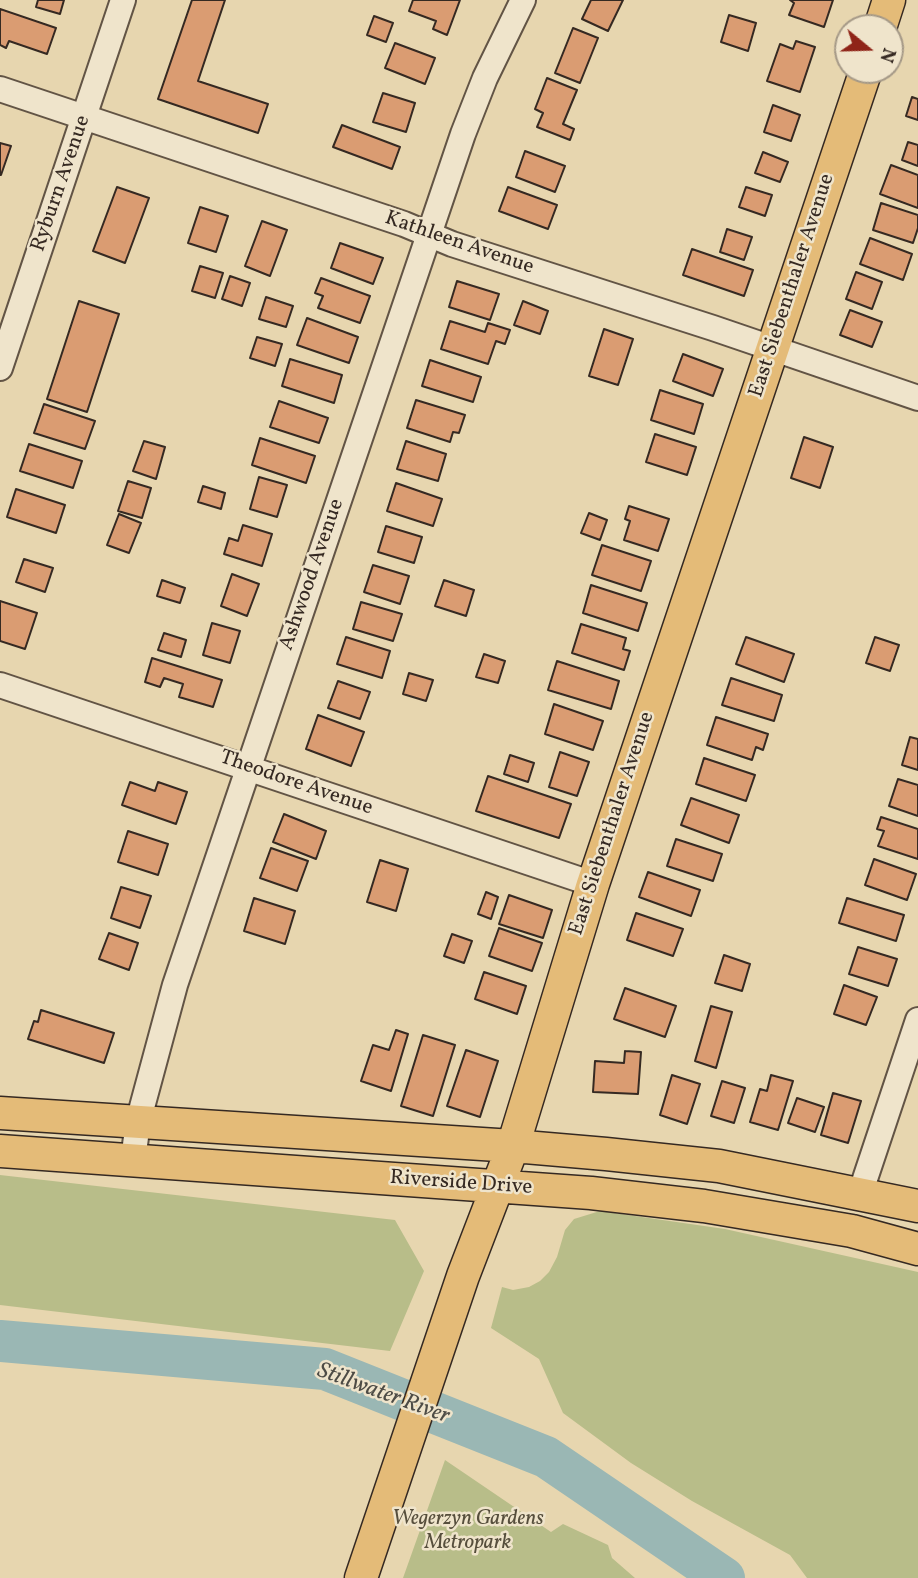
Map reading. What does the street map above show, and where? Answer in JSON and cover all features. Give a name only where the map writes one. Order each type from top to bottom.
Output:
[{"type":"main road","name":"East Siebenthaler Avenue","points":[[363,1573],[463,1276],[513,1146],[593,884],[861,84]]},
{"type":"main road","name":"Riverside Drive","points":[[0,1113],[513,1146],[719,1166],[918,1206]]},
{"type":"main road","name":"Riverside Drive","points":[[0,1151],[591,1193],[704,1206],[852,1231],[918,1249]]},
{"type":"street","name":"Ryburn Avenue","points":[[0,368],[123,0]]},
{"type":"street","name":"Ashwood Avenue","points":[[134,1160],[138,1122],[175,985],[463,134],[485,78],[523,0]]},
{"type":"street","name":"Kathleen Avenue","points":[[0,89],[404,224],[452,244],[918,398]]},
{"type":"street","name":"Theodore Avenue","points":[[0,685],[593,884]]},
{"type":"street","points":[[860,1194],[918,1020]]},
{"type":"green space","points":[[0,1175],[395,1220],[424,1271],[390,1351],[0,1305]]},
{"type":"green space","points":[[600,1211],[725,1229],[918,1272],[918,1578],[807,1578],[790,1555],[692,1501],[631,1463],[563,1413],[539,1359],[491,1328],[502,1287],[513,1290],[529,1287],[540,1281],[549,1272],[557,1257],[565,1230],[574,1219]]},
{"type":"green space","name":"Wegerzyn Gardens Metropark","points":[[445,1460],[551,1532],[563,1524],[608,1545],[612,1558],[635,1578],[403,1578]]},
{"type":"building","points":[[38,0],[64,0],[60,14],[36,7]]},
{"type":"building","points":[[192,0],[225,0],[198,81],[268,104],[258,133],[158,99]]},
{"type":"building","points":[[413,0],[460,0],[447,35],[433,29],[436,21],[409,11]]},
{"type":"building","points":[[591,0],[623,0],[608,31],[582,19]]},
{"type":"building","points":[[790,0],[833,0],[824,27],[789,15],[794,3]]},
{"type":"building","points":[[0,9],[56,28],[47,54],[9,41],[6,48],[0,45]]},
{"type":"building","points":[[729,15],[756,23],[748,51],[721,42]]},
{"type":"building","points":[[374,16],[393,23],[386,42],[367,35]]},
{"type":"building","points":[[573,28],[598,38],[580,83],[555,73]]},
{"type":"building","points":[[796,41],[815,47],[800,92],[767,81],[780,44],[793,49]]},
{"type":"building","points":[[395,43],[435,58],[425,84],[385,68]]},
{"type":"building","points":[[547,78],[577,90],[563,124],[574,129],[570,140],[537,127],[543,113],[535,109]]},
{"type":"building","points":[[383,93],[415,103],[406,132],[373,122]]},
{"type":"building","points":[[912,97],[918,99],[918,120],[906,116]]},
{"type":"building","points":[[773,105],[800,115],[791,141],[764,132]]},
{"type":"building","points":[[342,125],[400,147],[392,169],[333,147]]},
{"type":"building","points":[[908,142],[918,145],[918,166],[902,160]]},
{"type":"building","points":[[0,143],[11,146],[1,175],[0,175]]},
{"type":"building","points":[[525,151],[565,166],[555,192],[516,177]]},
{"type":"building","points":[[763,152],[788,162],[780,182],[755,173]]},
{"type":"building","points":[[891,165],[918,175],[918,208],[880,194]]},
{"type":"building","points":[[117,187],[149,198],[125,263],[93,251]]},
{"type":"building","points":[[508,187],[557,205],[548,229],[499,211]]},
{"type":"building","points":[[746,187],[772,195],[765,216],[739,207]]},
{"type":"building","points":[[881,203],[918,215],[918,228],[913,243],[873,230]]},
{"type":"building","points":[[200,207],[228,216],[216,252],[188,243]]},
{"type":"building","points":[[262,221],[287,230],[270,276],[245,266]]},
{"type":"building","points":[[727,229],[752,237],[744,260],[720,252]]},
{"type":"building","points":[[870,238],[912,254],[903,280],[860,264]]},
{"type":"building","points":[[340,243],[383,258],[373,284],[331,268]]},
{"type":"building","points":[[692,249],[753,270],[744,296],[683,275]]},
{"type":"building","points":[[200,266],[223,273],[215,298],[192,291]]},
{"type":"building","points":[[856,272],[882,282],[872,309],[846,299]]},
{"type":"building","points":[[230,276],[250,283],[242,306],[222,299]]},
{"type":"building","points":[[321,278],[370,296],[360,323],[318,308],[323,296],[315,293]]},
{"type":"building","points":[[457,281],[499,294],[490,320],[449,307]]},
{"type":"building","points":[[266,297],[293,306],[286,327],[259,319]]},
{"type":"building","points":[[79,301],[119,314],[87,412],[47,399]]},
{"type":"building","points":[[523,301],[548,311],[540,334],[514,325]]},
{"type":"building","points":[[850,310],[882,322],[872,347],[840,335]]},
{"type":"building","points":[[307,318],[358,337],[349,363],[297,345]]},
{"type":"building","points":[[450,321],[485,332],[488,323],[510,330],[505,344],[496,341],[488,364],[441,349]]},
{"type":"building","points":[[604,329],[633,339],[618,385],[589,376]]},
{"type":"building","points":[[257,337],[282,344],[275,366],[250,358]]},
{"type":"building","points":[[683,354],[723,369],[713,396],[673,381]]},
{"type":"building","points":[[290,359],[342,375],[334,403],[282,386]]},
{"type":"building","points":[[430,360],[481,377],[473,402],[422,386]]},
{"type":"building","points":[[660,390],[703,404],[694,434],[651,420]]},
{"type":"building","points":[[416,400],[465,415],[459,433],[453,432],[450,442],[407,428]]},
{"type":"building","points":[[279,401],[328,418],[319,443],[270,427]]},
{"type":"building","points":[[44,404],[95,421],[85,449],[34,433]]},
{"type":"building","points":[[655,434],[696,447],[687,475],[646,462]]},
{"type":"building","points":[[804,437],[833,447],[820,488],[791,478]]},
{"type":"building","points":[[260,438],[315,456],[306,483],[252,465]]},
{"type":"building","points":[[144,441],[165,447],[156,479],[133,471]]},
{"type":"building","points":[[406,441],[446,454],[438,481],[397,469]]},
{"type":"building","points":[[29,444],[82,461],[73,488],[20,471]]},
{"type":"building","points":[[259,477],[287,485],[277,517],[250,509]]},
{"type":"building","points":[[128,481],[151,488],[142,518],[118,511]]},
{"type":"building","points":[[396,483],[442,499],[433,526],[387,511]]},
{"type":"building","points":[[203,486],[225,493],[221,509],[198,502]]},
{"type":"building","points":[[16,489],[65,505],[56,533],[7,517]]},
{"type":"building","points":[[629,506],[669,519],[658,551],[624,540],[630,521],[625,519]]},
{"type":"building","points":[[589,513],[607,520],[600,540],[581,533]]},
{"type":"building","points":[[119,514],[141,523],[129,553],[107,545]]},
{"type":"building","points":[[243,525],[272,534],[262,566],[224,554],[229,538],[238,541]]},
{"type":"building","points":[[386,526],[422,537],[414,563],[378,552]]},
{"type":"building","points":[[602,545],[651,561],[641,591],[592,575]]},
{"type":"building","points":[[24,559],[53,568],[45,592],[16,582]]},
{"type":"building","points":[[373,565],[409,576],[400,604],[364,592]]},
{"type":"building","points":[[232,574],[259,584],[247,616],[221,606]]},
{"type":"building","points":[[162,580],[185,588],[180,603],[157,596]]},
{"type":"building","points":[[444,580],[474,590],[466,616],[435,606]]},
{"type":"building","points":[[591,585],[647,603],[638,631],[583,613]]},
{"type":"building","points":[[0,601],[37,613],[25,649],[0,641]]},
{"type":"building","points":[[361,602],[402,614],[393,641],[353,629]]},
{"type":"building","points":[[212,623],[240,631],[230,663],[203,655]]},
{"type":"building","points":[[581,624],[626,638],[623,649],[630,651],[624,670],[572,653]]},
{"type":"building","points":[[164,633],[186,640],[181,657],[158,650]]},
{"type":"building","points":[[346,637],[390,651],[382,678],[337,664]]},
{"type":"building","points":[[746,637],[794,654],[784,682],[736,664]]},
{"type":"building","points":[[875,637],[899,645],[890,671],[866,663]]},
{"type":"building","points":[[484,654],[505,661],[498,683],[476,677]]},
{"type":"building","points":[[152,658],[222,680],[213,707],[179,697],[183,684],[164,678],[160,687],[145,682]]},
{"type":"building","points":[[557,661],[619,681],[611,709],[548,690]]},
{"type":"building","points":[[409,673],[433,680],[426,701],[403,694]]},
{"type":"building","points":[[731,678],[782,695],[774,721],[722,705]]},
{"type":"building","points":[[338,681],[370,692],[360,719],[328,708]]},
{"type":"building","points":[[554,704],[603,721],[593,750],[545,734]]},
{"type":"building","points":[[318,715],[364,732],[351,766],[306,749]]},
{"type":"building","points":[[716,717],[768,734],[763,750],[756,747],[752,760],[707,745]]},
{"type":"building","points":[[910,737],[918,739],[918,770],[902,765]]},
{"type":"building","points":[[560,752],[589,762],[577,796],[549,787]]},
{"type":"building","points":[[510,755],[534,763],[528,782],[504,774]]},
{"type":"building","points":[[704,758],[755,775],[746,801],[696,784]]},
{"type":"building","points":[[488,776],[571,804],[559,838],[476,811]]},
{"type":"building","points":[[898,779],[918,785],[918,816],[889,806]]},
{"type":"building","points":[[130,782],[155,791],[158,782],[187,792],[176,824],[122,805]]},
{"type":"building","points":[[691,798],[739,815],[729,843],[681,825]]},
{"type":"building","points":[[284,814],[326,831],[316,859],[273,842]]},
{"type":"building","points":[[881,817],[918,829],[918,859],[878,846],[884,831],[877,829]]},
{"type":"building","points":[[128,831],[168,844],[158,875],[118,862]]},
{"type":"building","points":[[676,839],[722,854],[713,881],[667,866]]},
{"type":"building","points":[[271,848],[308,861],[297,891],[260,878]]},
{"type":"building","points":[[874,859],[916,874],[907,900],[865,885]]},
{"type":"building","points":[[380,860],[408,869],[396,911],[367,902]]},
{"type":"building","points":[[648,872],[700,890],[691,916],[639,897]]},
{"type":"building","points":[[121,887],[151,896],[140,928],[111,918]]},
{"type":"building","points":[[486,892],[498,897],[491,919],[478,914]]},
{"type":"building","points":[[509,895],[552,910],[543,938],[499,924]]},
{"type":"building","points":[[254,898],[295,911],[285,944],[244,931]]},
{"type":"building","points":[[847,898],[904,915],[896,941],[839,923]]},
{"type":"building","points":[[636,913],[683,929],[673,956],[627,940]]},
{"type":"building","points":[[499,928],[542,943],[532,971],[489,956]]},
{"type":"building","points":[[109,933],[138,943],[129,970],[99,959]]},
{"type":"building","points":[[452,934],[472,941],[464,963],[444,956]]},
{"type":"building","points":[[858,947],[897,959],[888,986],[849,974]]},
{"type":"building","points":[[724,955],[750,964],[742,991],[715,983]]},
{"type":"building","points":[[484,972],[526,986],[517,1014],[475,999]]},
{"type":"building","points":[[844,985],[877,997],[866,1025],[834,1014]]},
{"type":"building","points":[[625,988],[676,1006],[665,1037],[614,1019]]},
{"type":"building","points":[[711,1006],[732,1012],[716,1068],[695,1061]]},
{"type":"building","points":[[41,1010],[114,1033],[104,1063],[28,1039],[34,1021],[38,1022]]},
{"type":"building","points":[[396,1030],[408,1034],[391,1091],[361,1081],[373,1045],[389,1050]]},
{"type":"building","points":[[423,1035],[455,1045],[433,1116],[401,1106]]},
{"type":"building","points":[[466,1050],[498,1061],[480,1117],[447,1106]]},
{"type":"building","points":[[625,1051],[641,1052],[638,1094],[593,1092],[595,1061],[624,1063]]},
{"type":"building","points":[[672,1075],[700,1084],[687,1124],[660,1115]]},
{"type":"building","points":[[771,1075],[793,1081],[778,1130],[750,1122],[760,1089],[767,1091]]},
{"type":"building","points":[[722,1081],[745,1088],[734,1123],[711,1116]]},
{"type":"building","points":[[833,1093],[861,1101],[848,1143],[821,1135]]},
{"type":"building","points":[[797,1098],[824,1107],[815,1132],[788,1123]]},
{"type":"waterway","name":"Stillwater River","points":[[0,1341],[325,1369],[546,1457],[724,1578]]}]
